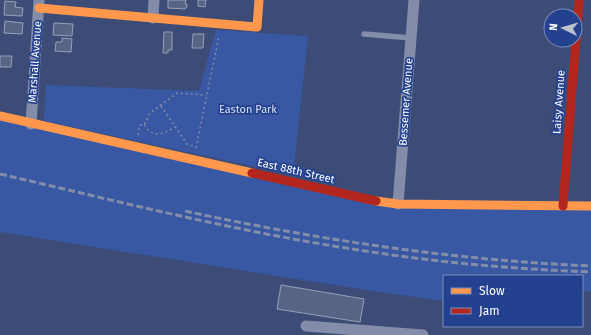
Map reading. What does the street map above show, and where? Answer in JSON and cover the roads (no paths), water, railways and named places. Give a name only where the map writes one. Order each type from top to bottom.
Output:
[{"type":"street","points":[[153,18],[154,0]]},
{"type":"street","points":[[39,4],[153,18],[257,27],[259,0]]},
{"type":"street","name":"Bessemer Avenue","points":[[398,204],[414,0]]},
{"type":"street","name":"Laisy Avenue","points":[[563,206],[579,0]]},
{"type":"street","name":"Marshall Avenue","points":[[31,124],[39,4]]},
{"type":"street","name":"East 88th Street","points":[[0,116],[380,202],[398,204],[591,206]]},
{"type":"street","points":[[306,326],[370,333],[423,335]]},
{"type":"lane","points":[[364,34],[411,38]]},
{"type":"railway","points":[[0,174],[182,216],[320,244],[450,262],[591,272]]},
{"type":"railway","points":[[185,211],[336,240],[437,254],[591,266]]},
{"type":"park label","name":"Easton Park","points":[[248,109]]}]
